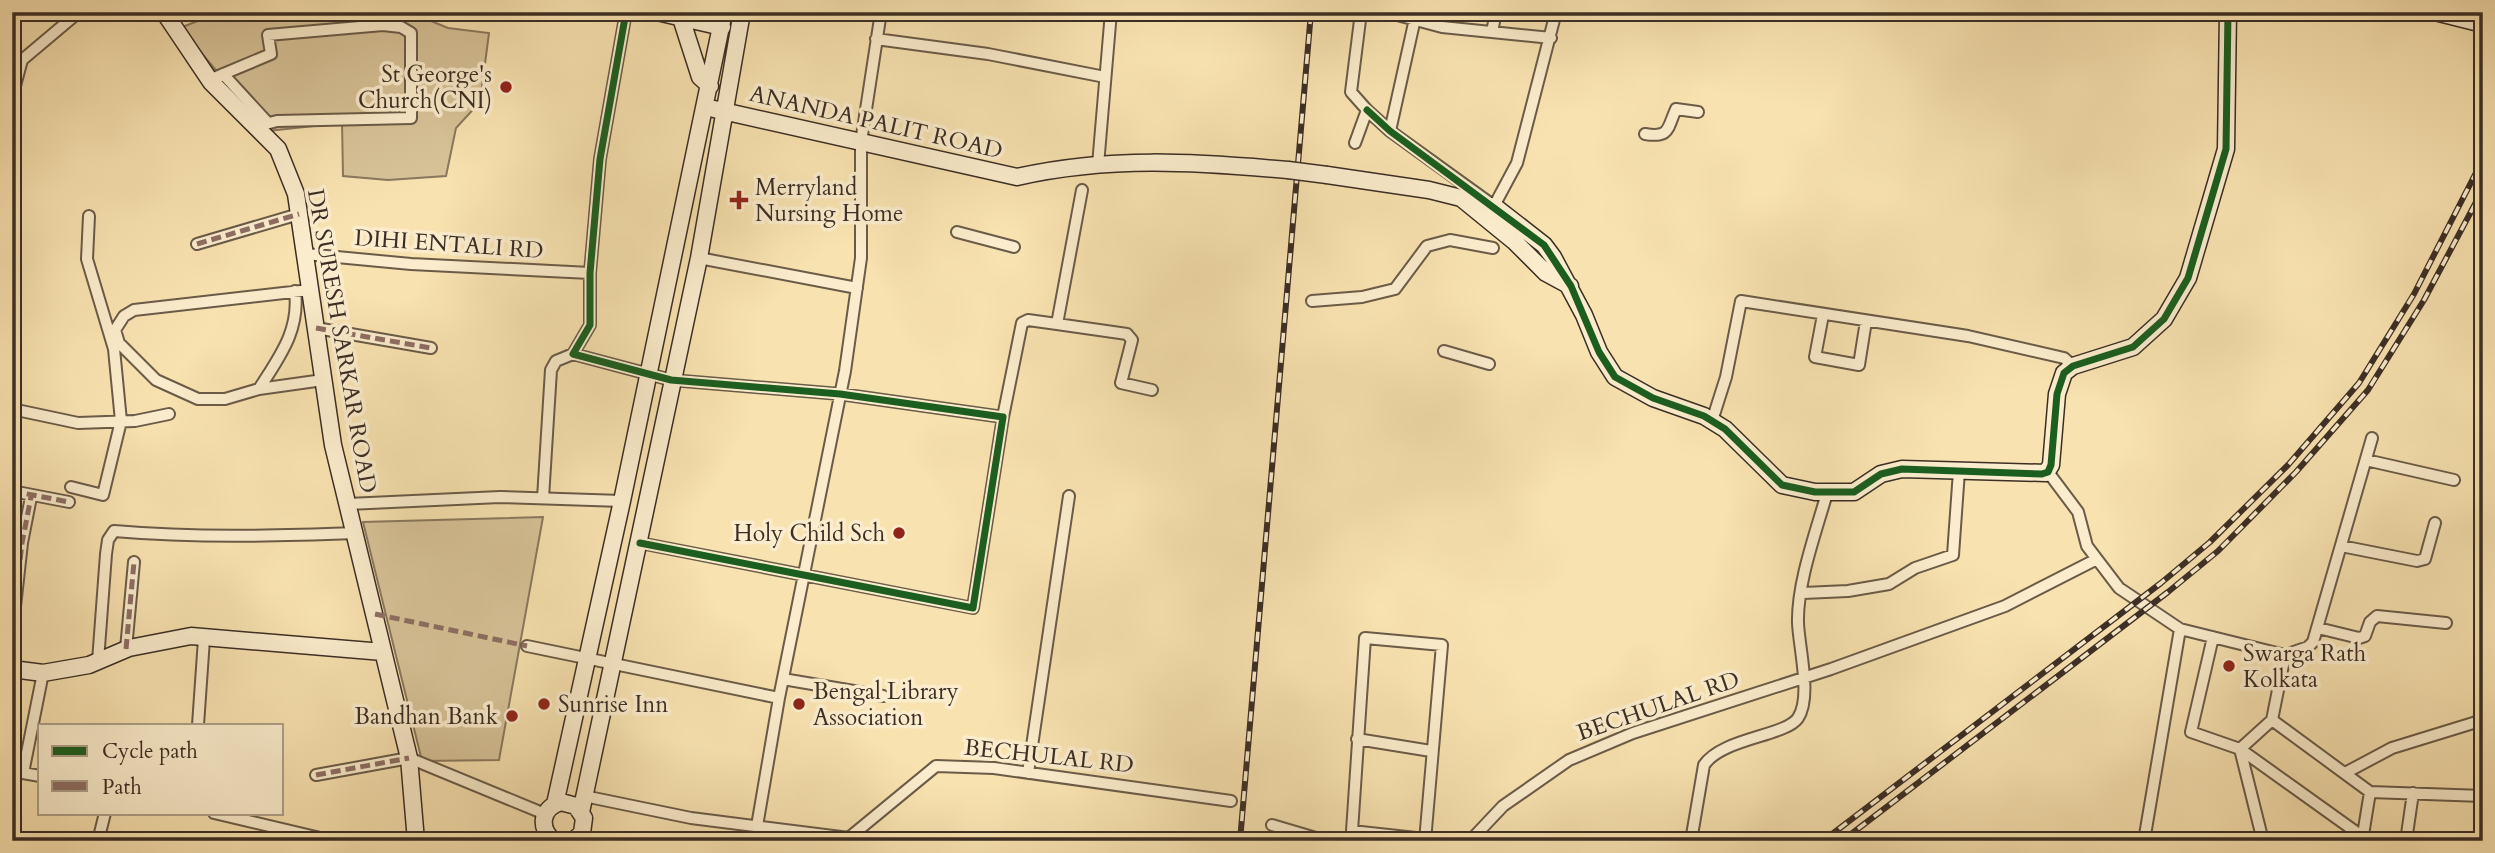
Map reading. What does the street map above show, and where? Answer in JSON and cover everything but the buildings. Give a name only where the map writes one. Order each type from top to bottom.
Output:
[{"type":"street","points":[[12,97],[22,60],[79,12]]},
{"type":"street","name":"DR SURESH SARKAR ROAD","points":[[164,12],[216,77],[261,125],[278,149],[296,194],[305,254],[303,290],[316,328],[333,444],[410,758],[416,841]]},
{"type":"street","points":[[573,354],[590,325],[590,273],[600,159],[626,12]]},
{"type":"street","points":[[551,840],[543,827],[588,660],[723,20],[681,18],[657,12]]},
{"type":"street","points":[[582,838],[583,804],[699,258],[742,12]]},
{"type":"street","points":[[757,826],[779,698],[840,394],[857,288],[861,258],[861,142],[881,12]]},
{"type":"street","points":[[1098,165],[1111,12]]},
{"type":"street","points":[[1361,12],[1351,92],[1390,131],[1544,244],[1571,286],[1598,352],[1615,377],[1653,398],[1712,421],[1741,443],[1782,485],[1827,493],[1854,492],[1890,470],[2048,472]]},
{"type":"street","points":[[1387,12],[1416,16],[1442,26],[1551,38]]},
{"type":"street","points":[[1492,32],[1496,12]]},
{"type":"street","points":[[1494,206],[1517,163],[1556,12]]},
{"type":"street","points":[[2228,12],[2226,149],[2188,278],[2164,319],[2133,347],[2073,366],[2060,380],[2048,472],[2078,512],[2087,546],[2119,588],[2180,629],[2285,655],[2311,645],[2318,628],[2372,438]]},
{"type":"street","points":[[2435,12],[2483,24]]},
{"type":"street","points":[[1390,131],[1416,16]]},
{"type":"street","points":[[681,18],[700,77],[710,86]]},
{"type":"street","points":[[216,77],[271,54],[268,35],[383,25],[401,27],[411,33],[411,118],[261,125]]},
{"type":"street","points":[[876,39],[988,54],[1105,77]]},
{"type":"street","name":"ANANDA PALIT ROAD","points":[[705,106],[1017,177],[1129,161],[1175,161],[1288,170],[1429,190],[1461,198],[1515,242],[1546,273],[1571,286]]},
{"type":"street","points":[[1645,134],[1665,134],[1676,109],[1698,112]]},
{"type":"street","points":[[1355,143],[1367,110]]},
{"type":"street","points":[[1057,324],[1082,191]]},
{"type":"street","points":[[197,244],[299,214]]},
{"type":"street","points":[[71,487],[103,495],[121,421],[114,349],[88,259],[89,216]]},
{"type":"street","points":[[957,232],[1014,247]]},
{"type":"street","points":[[1312,302],[1362,297],[1395,289],[1427,246],[1450,240],[1493,248]]},
{"type":"street","name":"DIHI ENTALI RD","points":[[305,254],[411,264],[590,273]]},
{"type":"street","points":[[699,258],[857,288]]},
{"type":"street","points":[[259,390],[293,334],[303,290],[134,310],[124,316],[115,330],[119,343],[156,380],[177,392],[198,399],[225,399],[259,390],[323,380]]},
{"type":"street","points":[[1712,421],[1726,377],[1741,301],[1968,336],[2064,358],[2073,366]]},
{"type":"street","points":[[1823,315],[1815,357],[1859,365],[1866,321]]},
{"type":"street","points":[[640,543],[973,608],[1003,417],[1022,323],[1028,320],[1127,334],[1132,340],[1121,383],[1152,390]]},
{"type":"street","points":[[316,328],[431,348]]},
{"type":"street","points":[[1444,351],[1489,364]]},
{"type":"street","points":[[543,498],[551,370],[556,361],[573,354],[671,380],[840,394],[1003,417]]},
{"type":"street","points":[[12,409],[78,423],[121,421],[169,414]]},
{"type":"street","points":[[2366,460],[2454,480]]},
{"type":"street","points":[[1803,593],[1848,591],[1889,584],[1915,568],[1952,555],[1959,471]]},
{"type":"street","points":[[12,491],[69,502]]},
{"type":"street","points":[[1691,841],[1704,765],[1708,759],[1746,738],[1797,719],[1802,708],[1803,677],[1798,621],[1808,558],[1827,493]]},
{"type":"street","points":[[12,634],[17,569],[31,496]]},
{"type":"street","points":[[1028,773],[1069,496]]},
{"type":"street","points":[[348,504],[500,497],[622,501]]},
{"type":"street","points":[[2341,546],[2417,561],[2426,559],[2435,523]]},
{"type":"street","points":[[98,661],[106,554],[108,540],[114,531],[159,536],[232,538],[356,533]]},
{"type":"street","name":"BECHULAL RD","points":[[1470,841],[1503,806],[1569,760],[1633,733],[2006,606],[2097,559]]},
{"type":"street","points":[[126,649],[134,562]]},
{"type":"street","points":[[2318,628],[2359,638],[2365,636],[2370,622],[2377,616],[2446,623]]},
{"type":"street","points":[[2144,841],[2180,629]]},
{"type":"street","points":[[12,669],[43,673],[98,661],[126,649],[191,636],[383,652]]},
{"type":"street","points":[[2213,637],[2191,732],[2240,749],[2363,839],[2370,792]]},
{"type":"street","points":[[1365,638],[1442,645],[1425,840],[1352,831],[1357,739],[1365,638]]},
{"type":"street","points":[[198,724],[204,639]]},
{"type":"street","points":[[527,646],[613,666],[779,698]]},
{"type":"street","points":[[2240,749],[2272,720],[2285,655]]},
{"type":"street","points":[[38,776],[23,773],[43,673]]},
{"type":"street","points":[[783,678],[883,696]]},
{"type":"street","points":[[2345,773],[2392,748],[2481,720],[2483,694]]},
{"type":"street","points":[[2272,720],[2370,792],[2483,796]]},
{"type":"street","points":[[1357,739],[1431,751]]},
{"type":"street","points":[[2240,749],[2263,841]]},
{"type":"street","points":[[316,775],[410,758],[550,809],[569,803],[583,804],[847,839]]},
{"type":"street","name":"BECHULAL RD","points":[[847,839],[936,766],[1028,773],[1231,801]]},
{"type":"street","points":[[2406,841],[2413,793]]},
{"type":"street","points":[[98,841],[104,814]]},
{"type":"street","points":[[218,814],[303,837],[333,841]]},
{"type":"street","points":[[1272,825],[1326,841]]},
{"type":"street","points":[[1102,841],[1122,841]]},
{"type":"shaded area","points":[[220,12],[399,12],[419,16],[448,28],[489,33],[480,102],[456,128],[446,176],[388,180],[343,176],[342,123],[268,131],[180,28]]},
{"type":"shaded area","points":[[543,517],[499,760],[422,761],[363,522]]},
{"type":"railway","points":[[1240,841],[1311,12]]},
{"type":"railway","points":[[1823,841],[2161,583],[2210,542],[2288,465],[2359,383],[2414,294],[2483,159]]},
{"type":"railway","points":[[1842,841],[2168,592],[2218,551],[2296,472],[2368,390],[2424,300],[2483,189]]},
{"type":"marked path","points":[[197,244],[299,214]]},
{"type":"marked path","points":[[316,328],[431,348]]},
{"type":"marked path","points":[[12,491],[69,502]]},
{"type":"marked path","points":[[12,634],[22,543],[31,497]]},
{"type":"marked path","points":[[126,649],[134,562]]},
{"type":"marked path","points":[[375,614],[527,646]]},
{"type":"marked path","points":[[316,775],[409,758]]},
{"type":"cycle path","points":[[626,12],[600,159],[590,273],[590,325],[573,354],[671,380],[840,394],[1003,417],[973,608],[640,543]]},
{"type":"cycle path","points":[[1367,110],[1390,131],[1544,245],[1571,286],[1599,352],[1615,377],[1653,398],[1704,416],[1725,429],[1782,485],[1815,492],[1854,492],[1881,474],[1902,469],[2042,474],[2048,472],[2051,465],[2057,394],[2064,373],[2073,366],[2133,347],[2164,319],[2188,278],[2226,149],[2228,12]]},
{"type":"place","name":"St George's Church(CNI)","points":[[506,87]]},
{"type":"place","name":"Merryland Nursing Home","points":[[739,200]]},
{"type":"place","name":"Holy Child Sch","points":[[899,533]]},
{"type":"place","name":"Swarga Rath Kolkata","points":[[2229,666]]},
{"type":"place","name":"Sunrise Inn","points":[[544,704]]},
{"type":"place","name":"Bengal Library Association","points":[[799,704]]},
{"type":"place","name":"Bandhan Bank","points":[[512,716]]}]
